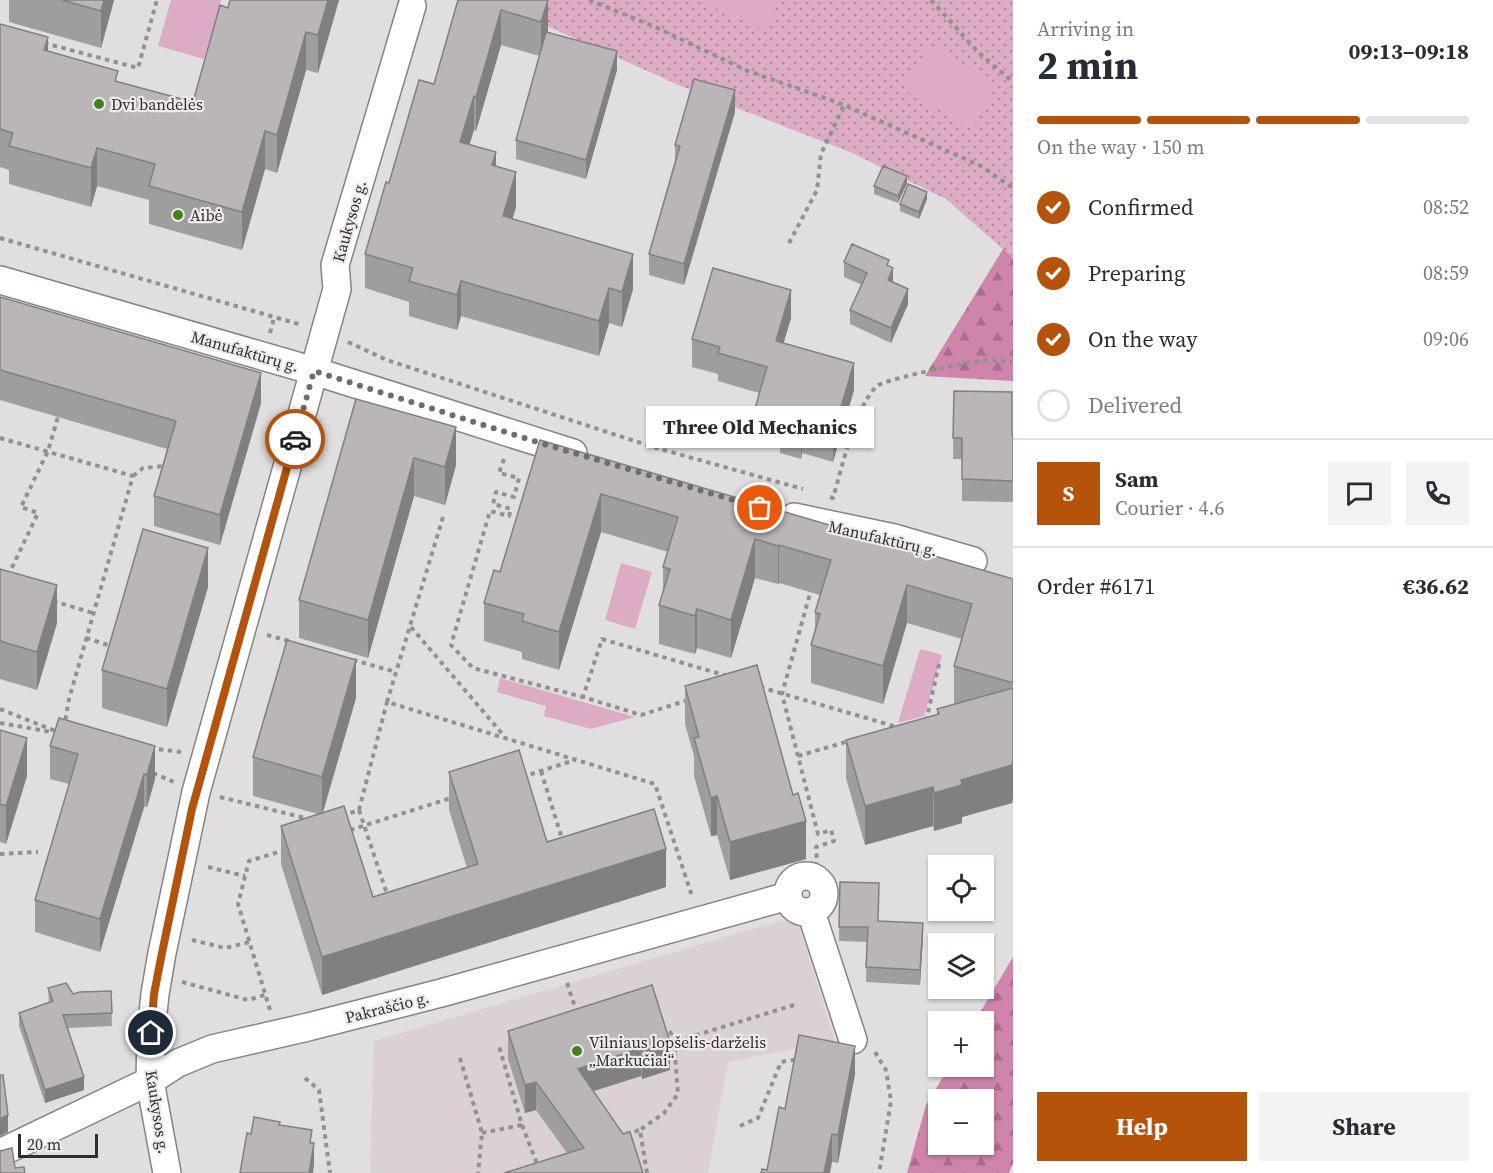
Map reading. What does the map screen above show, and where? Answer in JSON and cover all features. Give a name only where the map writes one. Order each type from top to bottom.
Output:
[{"type":"street","name":"Kaukysos g.","points":[[168,1173],[150,1081],[151,1033],[154,994],[181,860],[196,792],[337,289],[335,265],[412,6]]},
{"type":"street","name":"Manufaktūrų g.","points":[[0,280],[314,371],[598,461]]},
{"type":"street","name":"Manufaktūrų g.","points":[[771,511],[806,521],[894,538],[973,561]]},
{"type":"street","points":[[804,875],[812,876],[818,879],[825,891],[822,904],[811,912],[798,911],[793,907],[788,896],[788,889],[797,878],[804,875]]},
{"type":"street","name":"Pakraščio g.","points":[[0,1153],[150,1081],[178,1063],[212,1049],[441,993],[788,896]]},
{"type":"street","points":[[811,912],[853,1040]]},
{"type":"path","points":[[34,41],[138,68],[157,0]]},
{"type":"path","points":[[589,0],[653,26],[748,71],[844,105],[981,166],[1013,188]]},
{"type":"path","points":[[931,0],[978,52],[1013,82]]},
{"type":"path","points":[[789,243],[817,190],[821,154],[844,105]]},
{"type":"path","points":[[0,238],[324,332],[387,360],[653,447],[810,491]]},
{"type":"path","points":[[822,494],[833,498],[848,445],[864,402],[879,384],[924,372],[988,360],[1013,362]]},
{"type":"path","points":[[3,586],[38,513],[21,507],[48,452],[58,417]]},
{"type":"path","points":[[512,434],[500,473],[519,478],[514,497],[496,492],[493,504],[511,509],[509,516],[490,511],[451,645],[473,668],[641,715],[693,699]]},
{"type":"path","points":[[0,438],[133,476]]},
{"type":"path","points":[[65,722],[69,699],[133,476],[143,468],[171,466]]},
{"type":"path","points":[[391,905],[358,810],[387,702],[443,517]]},
{"type":"path","points":[[800,587],[811,590],[783,694],[818,834],[831,830],[834,841],[816,847],[817,862],[812,876]]},
{"type":"path","points":[[48,599],[93,613]]},
{"type":"path","points":[[410,626],[506,739]]},
{"type":"path","points":[[242,628],[297,644]]},
{"type":"path","points":[[86,638],[119,648]]},
{"type":"path","points":[[583,697],[602,639],[735,679]]},
{"type":"path","points":[[352,659],[396,672]]},
{"type":"path","points":[[916,723],[926,721],[940,660]]},
{"type":"path","points":[[755,685],[905,730]]},
{"type":"path","points":[[387,702],[655,784],[700,920]]},
{"type":"path","points":[[0,709],[63,734],[0,723]]},
{"type":"path","points":[[887,731],[898,728]]},
{"type":"path","points":[[798,756],[854,740]]},
{"type":"path","points":[[140,746],[206,756]]},
{"type":"path","points":[[519,778],[575,760]]},
{"type":"path","points":[[145,769],[196,792],[311,820]]},
{"type":"path","points":[[541,771],[565,850]]},
{"type":"path","points":[[344,832],[453,798]]},
{"type":"path","points":[[340,816],[358,810]]},
{"type":"path","points":[[277,1034],[238,904],[249,861],[291,848]]},
{"type":"path","points":[[0,854],[38,852]]},
{"type":"path","points":[[181,860],[245,876]]},
{"type":"path","points":[[166,933],[225,948],[250,942]]},
{"type":"path","points":[[560,960],[579,1021]]},
{"type":"path","points":[[158,975],[248,1000],[265,995]]},
{"type":"path","points":[[674,1042],[794,1005]]},
{"type":"path","points":[[621,1135],[640,1130],[664,1113],[678,1094],[674,1042],[670,1031]]},
{"type":"path","points":[[853,1040],[875,1053],[886,1070],[891,1101],[879,1173]]},
{"type":"path","points":[[499,1046],[522,1125],[540,1173]]},
{"type":"path","points":[[460,1058],[482,1133],[478,1173]]},
{"type":"path","points":[[740,1126],[758,1118],[781,1062],[802,1058]]},
{"type":"path","points":[[305,1078],[319,1090],[330,1173]]},
{"type":"path","points":[[482,1133],[522,1125]]},
{"type":"path","points":[[640,1130],[647,1173]]},
{"type":"shaded area","points":[[171,0],[221,0],[204,59],[158,46]]},
{"type":"shaded area","points":[[489,0],[1013,0],[1013,258],[946,199],[850,152],[681,86]]},
{"type":"shaded area","points":[[698,0],[779,0],[765,30]]},
{"type":"shaded area","points":[[930,45],[997,84],[972,129],[903,89]]},
{"type":"shaded area","points":[[621,563],[652,572],[635,629],[605,620]]},
{"type":"shaded area","points":[[920,649],[942,655],[924,716],[898,723]]},
{"type":"shaded area","points":[[500,678],[635,717],[591,729],[544,716],[546,706],[497,692]]},
{"type":"shaded area","name":"Vilniaus lopšelis-darželis „Markučiai“","points":[[796,916],[835,1041],[728,1062],[708,1173],[370,1173],[374,1041]]},
{"type":"green space","points":[[1003,249],[1013,258],[1013,381],[925,376]]},
{"type":"green space","points":[[1013,957],[1013,1163],[1009,1173],[907,1173],[928,1102],[928,1155],[994,1155],[994,1089],[936,1089],[943,1077],[994,1077],[994,1011],[981,1011],[988,999],[994,999],[994,989]]},
{"type":"building","points":[[62,0],[104,0],[101,11]]},
{"type":"building","points":[[230,0],[328,0],[318,35],[306,32],[277,135],[265,131],[242,212],[149,186],[155,164],[97,148],[91,168],[9,146],[13,133],[0,129],[0,24],[48,37],[44,50],[118,71],[115,81],[193,102],[220,5],[228,8]]},
{"type":"building","points":[[458,0],[548,0],[541,22],[501,10],[476,97],[474,96],[460,142],[496,152],[492,165],[516,172],[503,216],[633,254],[622,292],[609,288],[599,321],[461,281],[457,295],[409,281],[413,268],[365,254],[386,182],[389,183],[419,80],[434,84]]},
{"type":"building","points":[[546,32],[617,51],[586,160],[516,140]]},
{"type":"building","points":[[694,79],[735,90],[684,264],[649,254],[680,146],[675,145]]},
{"type":"building","points":[[883,166],[907,176],[898,196],[874,186]]},
{"type":"building","points":[[908,184],[927,192],[919,212],[900,204]]},
{"type":"building","points":[[852,244],[889,260],[887,265],[893,268],[888,280],[908,289],[891,328],[850,310],[867,273],[844,262]]},
{"type":"building","points":[[713,268],[791,290],[776,341],[854,363],[833,434],[802,425],[801,432],[780,425],[782,420],[754,412],[767,367],[718,353],[720,347],[692,339]]},
{"type":"building","points":[[0,297],[261,373],[220,515],[154,496],[176,421],[0,370]]},
{"type":"building","points":[[954,391],[1012,392],[1013,481],[962,479],[962,438],[953,438]]},
{"type":"building","points":[[356,399],[456,427],[445,467],[414,458],[368,620],[299,600]]},
{"type":"building","points":[[540,440],[1013,579],[1013,683],[954,666],[972,604],[907,585],[883,666],[811,645],[820,614],[815,612],[831,560],[755,539],[731,620],[697,609],[695,616],[659,605],[670,569],[663,567],[678,517],[601,494],[559,632],[522,621],[524,614],[484,603],[494,570],[500,572]]},
{"type":"building","points":[[143,529],[208,548],[167,689],[102,670]]},
{"type":"building","points":[[0,569],[57,585],[37,652],[0,641]]},
{"type":"building","points":[[287,640],[356,660],[322,777],[253,757]]},
{"type":"building","points":[[757,665],[793,795],[798,793],[806,821],[730,842],[717,796],[711,798],[694,738],[699,737],[685,686]]},
{"type":"building","points":[[1013,688],[1012,765],[961,780],[962,785],[934,793],[933,787],[865,806],[846,740],[939,714],[937,709]]},
{"type":"building","points":[[59,718],[155,746],[147,775],[144,774],[100,919],[35,900],[78,754],[50,746]]},
{"type":"building","points":[[0,730],[27,738],[6,806],[0,804]]},
{"type":"building","points":[[519,750],[547,842],[654,809],[666,849],[322,957],[281,826],[344,806],[373,897],[478,864],[449,772]]},
{"type":"building","points":[[840,882],[879,883],[878,921],[923,923],[920,970],[866,967],[868,927],[839,927]]},
{"type":"building","points":[[66,983],[73,994],[111,991],[112,1013],[63,1015],[84,1077],[45,1090],[19,1013],[53,1001],[48,988]]},
{"type":"building","points":[[652,985],[670,1042],[642,1051],[641,1048],[578,1069],[623,1134],[630,1132],[643,1173],[504,1173],[584,1148],[536,1082],[525,1085],[508,1031]]},
{"type":"building","points":[[799,1035],[855,1046],[838,1135],[832,1134],[824,1173],[761,1173],[762,1169],[767,1170],[779,1107],[785,1109]]},
{"type":"building","points":[[0,1075],[3,1075],[8,1115],[0,1119]]},
{"type":"building","points":[[254,1117],[280,1122],[279,1125],[312,1130],[310,1143],[314,1143],[309,1173],[240,1173],[247,1133],[251,1134]]},
{"type":"building","points":[[12,1148],[15,1168],[24,1167],[25,1173],[0,1173],[0,1151]]},
{"type":"way so far","points":[[295,439],[314,371],[540,443],[760,508]]},
{"type":"place","name":"Dvi bandelės","points":[[99,104]]},
{"type":"place","name":"Aibė","points":[[178,215]]},
{"type":"place","name":"Three Old Mechanics","points":[[760,508]]},
{"type":"place","name":"Vilniaus lopšelis-darželis „Markučiai“","points":[[577,1051]]},
{"type":"route","points":[[151,1033],[154,994],[192,809],[295,439]]}]
